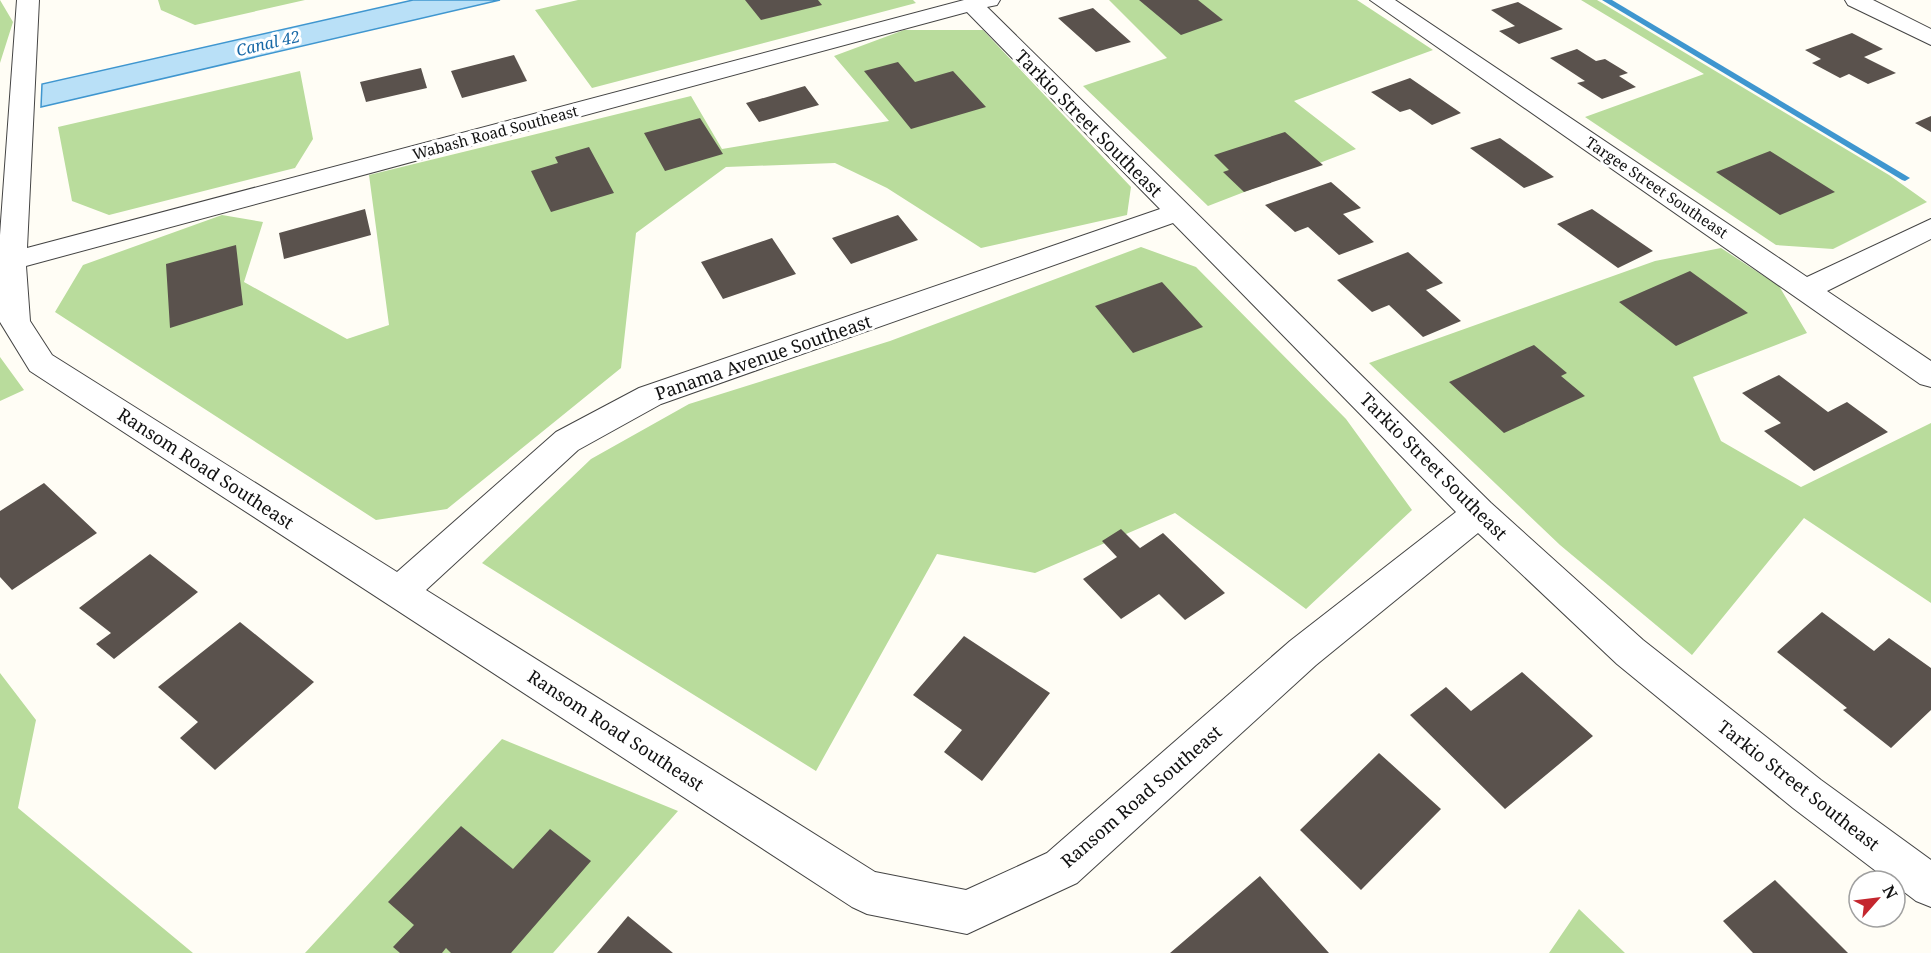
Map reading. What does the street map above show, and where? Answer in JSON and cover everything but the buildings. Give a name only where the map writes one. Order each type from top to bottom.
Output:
[{"type":"street","name":"Ransom Road Southeast","points":[[28,0],[6,262],[15,322],[41,363],[867,891],[967,912],[1062,868],[1303,653],[1479,513]]},
{"type":"street","name":"Targee Street Southeast","points":[[1381,0],[1807,289],[1931,376]]},
{"type":"street","points":[[1856,0],[1931,38]]},
{"type":"street","name":"Wabash Road Southeast","points":[[6,262],[981,2]]},
{"type":"street","name":"Tarkio Street Southeast","points":[[981,2],[1178,212],[1479,513],[1630,652],[1807,794],[1931,886]]},
{"type":"street","name":"Panama Avenue Southeast","points":[[399,592],[567,441],[650,396],[1178,212]]},
{"type":"street","points":[[1807,289],[1931,228]]},
{"type":"green space","points":[[0,0],[13,22],[0,63]]},
{"type":"green space","points":[[158,0],[305,0],[195,25],[161,10]]},
{"type":"green space","points":[[578,0],[913,0],[916,3],[592,88],[535,10]]},
{"type":"green space","points":[[1109,0],[1357,0],[1433,50],[1294,101],[1356,149],[1208,206],[1083,86],[1167,58]]},
{"type":"green space","points":[[1581,0],[1597,0],[1889,175],[1927,202],[1833,249],[1776,245],[1585,117],[1704,74]]},
{"type":"green space","points":[[904,30],[983,30],[1131,187],[1127,215],[981,248],[887,188],[835,163],[726,167],[636,233],[621,368],[447,509],[376,520],[55,312],[83,265],[222,215],[263,222],[244,282],[347,339],[389,325],[369,175],[691,96],[722,149],[889,121],[834,56]]},
{"type":"green space","points":[[300,71],[313,139],[295,168],[109,215],[72,201],[58,127]]},
{"type":"green space","points":[[1141,247],[1196,267],[1346,419],[1412,510],[1306,609],[1175,513],[1035,573],[937,554],[816,771],[482,563],[591,459],[689,404],[890,341]]},
{"type":"green space","points":[[1721,248],[1779,286],[1807,333],[1693,377],[1721,441],[1801,487],[1931,423],[1931,603],[1804,518],[1692,655],[1560,545],[1369,363],[1655,261]]},
{"type":"green space","points":[[0,357],[24,390],[0,401]]},
{"type":"green space","points":[[0,673],[36,720],[18,808],[193,953],[0,953]]},
{"type":"green space","points":[[502,739],[678,811],[553,953],[305,953]]},
{"type":"green space","points":[[1579,909],[1625,953],[1549,953]]},
{"type":"water","name":"Canal 42","points":[[413,0],[500,0],[41,107],[42,84]]},
{"type":"waterway","points":[[1606,0],[1905,178]]}]
